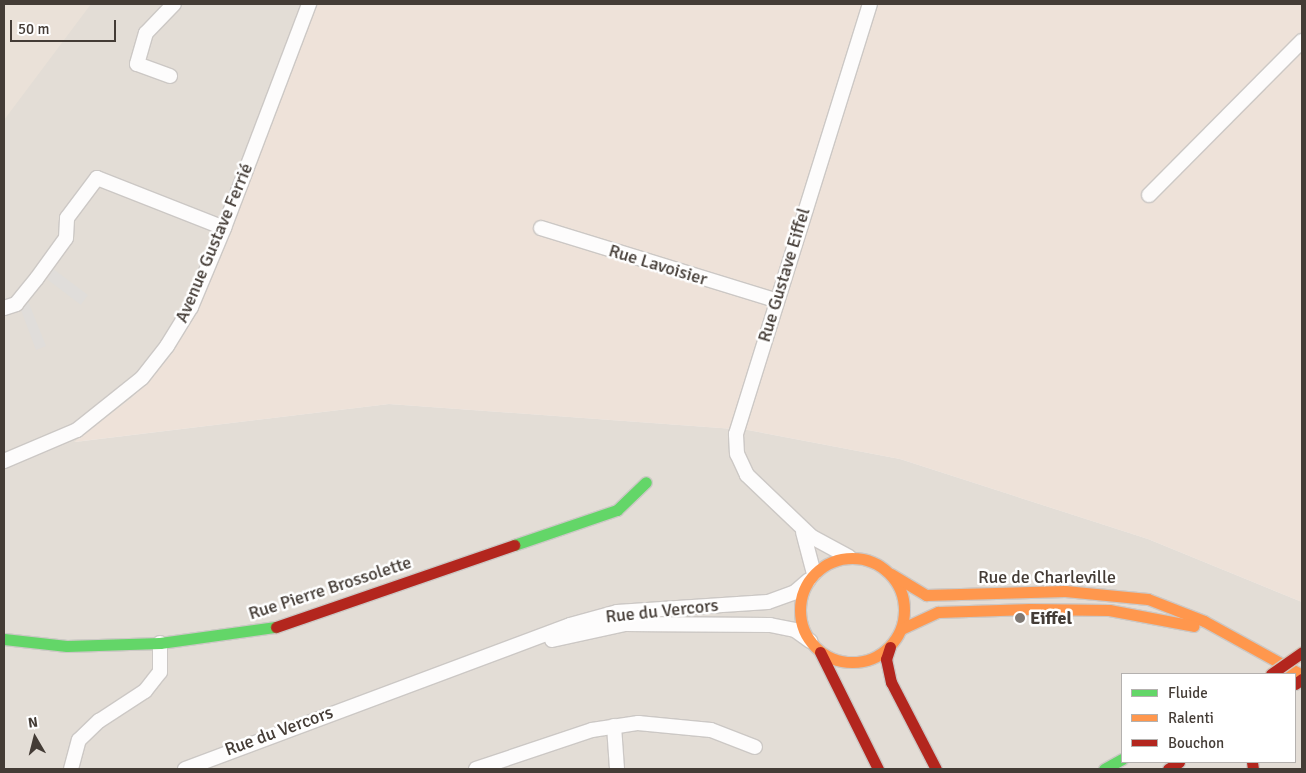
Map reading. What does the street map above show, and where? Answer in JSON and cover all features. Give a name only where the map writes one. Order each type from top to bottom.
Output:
[{"type":"street","points":[[170,76],[137,64],[146,33],[174,4]]},
{"type":"street","name":"Avenue Gustave Ferrié","points":[[4,461],[77,430],[142,378],[191,307],[224,228],[309,4]]},
{"type":"street","name":"Rue Gustave Eiffel","points":[[849,557],[824,546],[800,527],[747,475],[737,454],[736,434],[775,300],[870,4]]},
{"type":"street","points":[[1149,194],[1302,41]]},
{"type":"street","points":[[4,308],[16,304],[66,238],[67,218],[97,178],[224,228]]},
{"type":"street","name":"Rue Lavoisier","points":[[541,228],[775,300]]},
{"type":"street","name":"Rue Pierre Brossolette","points":[[4,639],[66,646],[160,643],[266,630],[617,510],[646,482]]},
{"type":"street","name":"Rue Gustave Eiffel","points":[[800,527],[812,577]]},
{"type":"street","points":[[878,769],[820,652],[810,641],[799,611],[812,577],[833,560],[849,557],[879,564],[891,574],[904,600],[901,629],[890,647],[886,659],[891,682],[936,769]]},
{"type":"street","name":"Rue de Charleville","points":[[891,574],[926,595],[1113,592],[1178,609],[1302,675]]},
{"type":"street","name":"Rue du Vercors","points":[[186,769],[457,667],[617,612],[768,602],[795,592],[812,577]]},
{"type":"street","name":"Rue de Charleville","points":[[901,629],[938,612],[1109,610],[1231,636]]},
{"type":"street","name":"Rue du Vercors","points":[[457,667],[625,624],[781,626],[810,641]]},
{"type":"street","points":[[71,769],[79,740],[99,721],[144,692],[160,672],[160,643]]},
{"type":"street","points":[[820,652],[848,662],[864,661],[890,647]]},
{"type":"street","points":[[1272,673],[1302,652]]},
{"type":"street","points":[[476,769],[614,726],[638,723],[711,730],[755,747]]},
{"type":"street","points":[[614,726],[617,769]]},
{"type":"street","points":[[1104,769],[1121,760]]},
{"type":"shaded area","points":[[4,4],[305,4],[196,315],[169,358],[134,396],[75,442],[389,404],[748,430],[900,459],[1148,539],[1302,602],[1302,769],[4,769]]},
{"type":"shaded area","points":[[4,4],[91,4],[4,120]]},
{"type":"shaded area","points":[[305,4],[1302,4],[1302,602],[1148,539],[900,459],[748,430],[389,404],[74,442],[134,396],[169,358],[196,315]]},
{"type":"shaded area","points":[[52,268],[88,295],[81,305],[45,278]]},
{"type":"shaded area","points":[[28,301],[46,346],[36,350],[21,310]]},
{"type":"traffic: fast","points":[[514,545],[617,510],[646,482]]},
{"type":"traffic: fast","points":[[4,639],[67,646],[160,643],[276,627]]},
{"type":"traffic: fast","points":[[1104,769],[1121,760]]},
{"type":"traffic: slow","points":[[852,558],[872,562],[881,566],[889,573],[896,581],[900,590],[904,610],[900,630],[896,639],[889,647],[881,654],[872,658],[852,662],[832,658],[823,654],[815,647],[808,639],[804,630],[800,610],[804,590],[808,581],[815,573],[823,566],[832,562],[852,558]]},
{"type":"traffic: slow","points":[[891,574],[926,595],[1065,591],[1148,599],[1204,621],[1302,675]]},
{"type":"traffic: slow","points":[[901,629],[938,612],[1030,609],[1109,610],[1194,626]]},
{"type":"traffic: jam","points":[[276,627],[514,545]]},
{"type":"traffic: jam","points":[[890,647],[886,659],[891,682],[936,769]]},
{"type":"traffic: jam","points":[[820,652],[878,769]]},
{"type":"traffic: jam","points":[[1272,673],[1302,652]]},
{"type":"traffic: jam","points":[[1296,683],[1302,679]]},
{"type":"traffic: jam","points":[[1168,769],[1177,763]]},
{"type":"traffic: jam","points":[[1252,763],[1253,769]]},
{"type":"place","name":"Eiffel","points":[[1020,618]]}]
